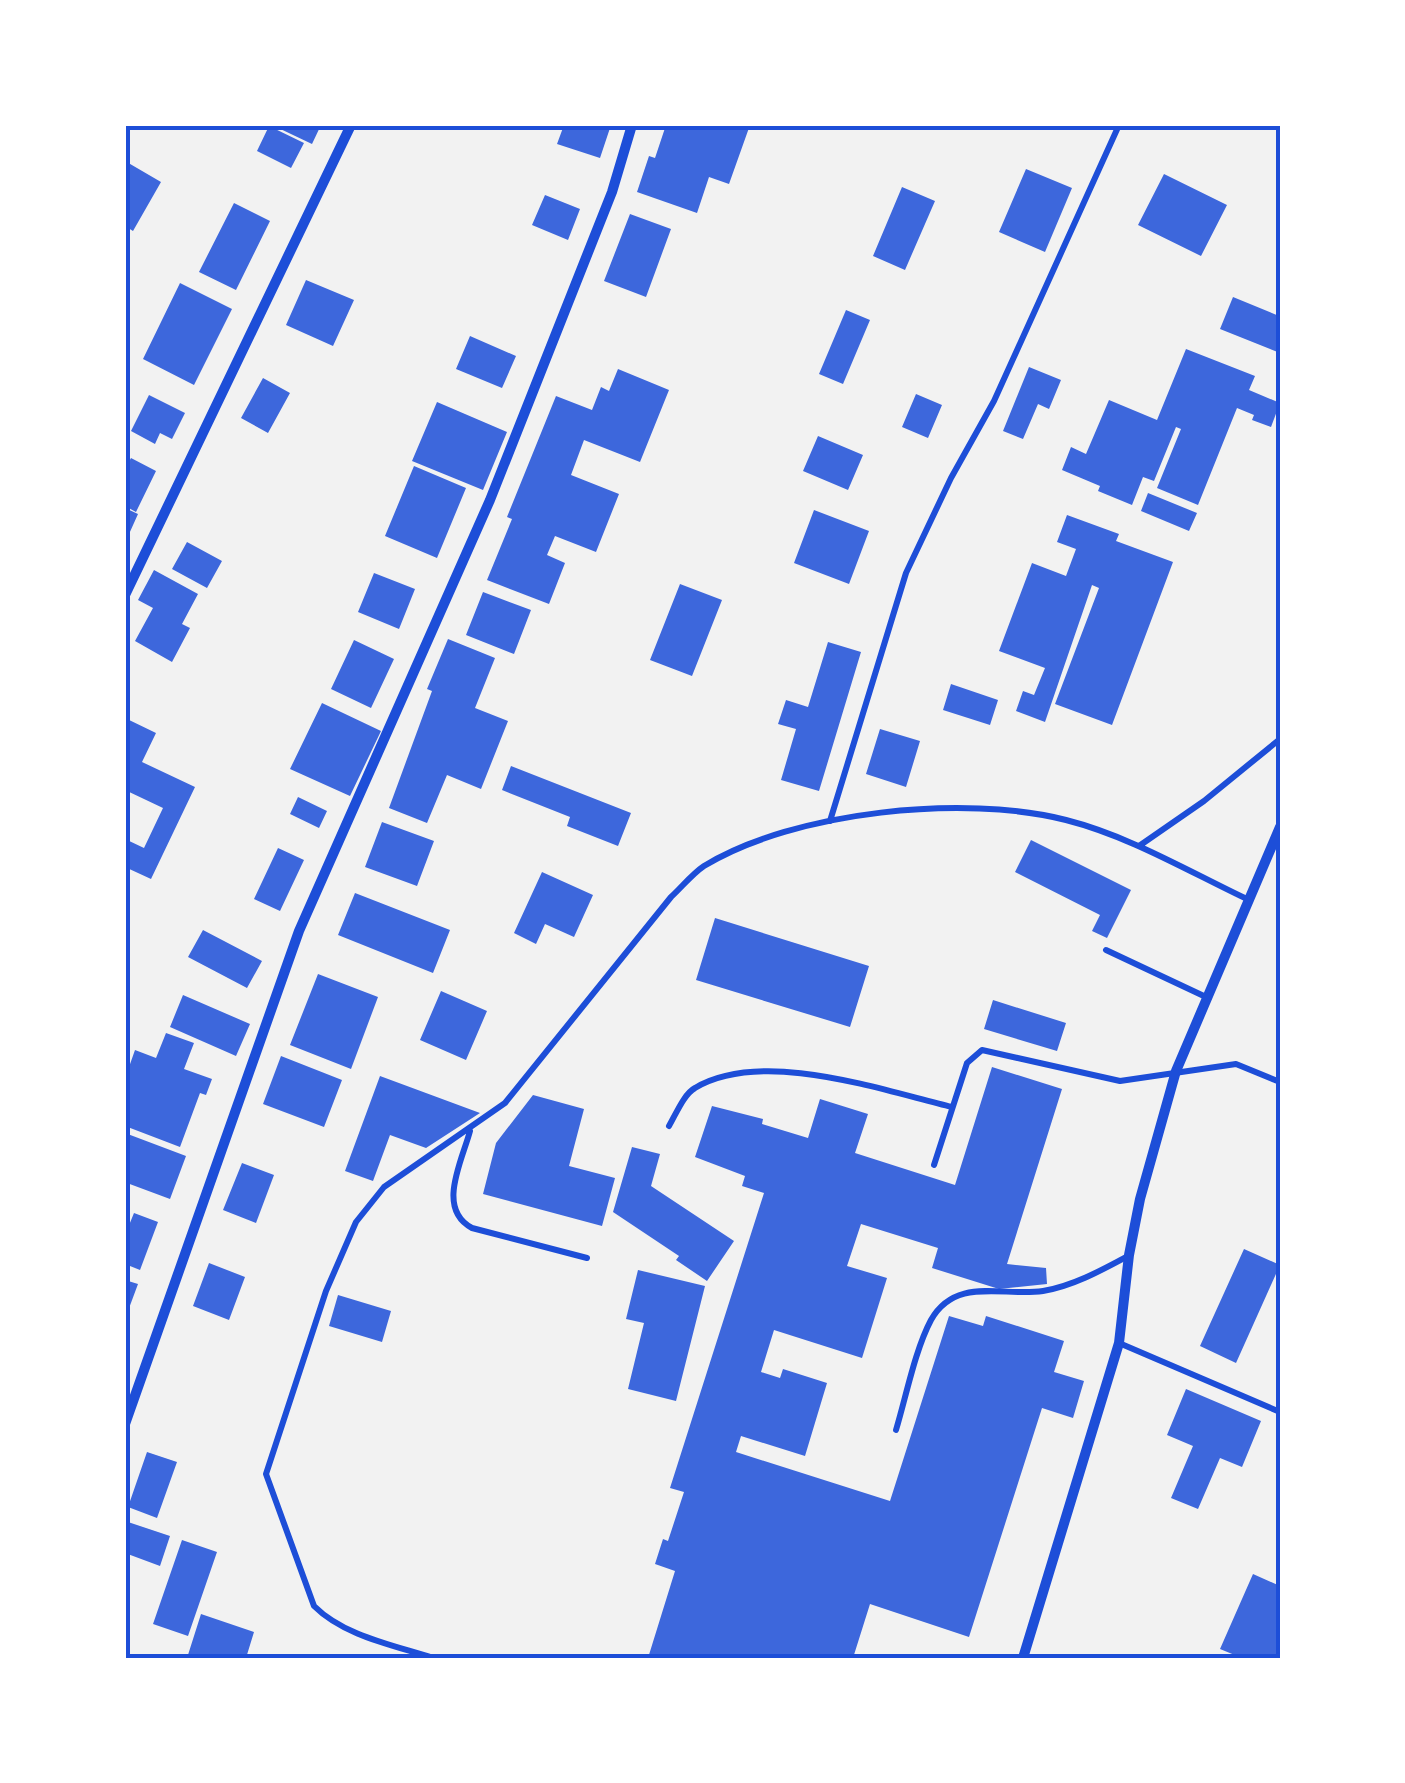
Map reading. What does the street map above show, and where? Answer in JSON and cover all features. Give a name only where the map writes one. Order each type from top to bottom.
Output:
[{"type":"street","points":[[125,595],[351,125]]},
{"type":"street","points":[[125,1424],[299,931],[490,500],[612,192],[632,125]]},
{"type":"street","points":[[1023,1658],[1120,1342],[1129,1255],[1140,1199],[1176,1070],[1280,827]]},
{"type":"lane","points":[[830,821],[906,573],[951,478],[994,401],[1119,125]]},
{"type":"lane","points":[[1139,846],[1204,801],[1280,739]]},
{"type":"lane","points":[[433,1658],[347,1629],[327,1620],[314,1606],[266,1474],[326,1291],[356,1222],[384,1187],[505,1102],[671,897],[701,868],[744,845],[830,821],[919,809],[1008,808],[1068,820],[1139,846],[1246,899]]},
{"type":"lane","points":[[1106,950],[1206,997]]},
{"type":"lane","points":[[934,1165],[967,1063],[982,1050],[1120,1080],[1236,1064],[1280,1082]]},
{"type":"lane","points":[[669,1126],[691,1089],[735,1072],[819,1074],[952,1108]]},
{"type":"lane","points":[[470,1130],[452,1197],[453,1209],[461,1222],[586,1258]]},
{"type":"lane","points":[[896,1430],[931,1321],[950,1298],[980,1290],[1042,1291],[1091,1276],[1129,1255]]},
{"type":"lane","points":[[1120,1342],[1280,1412]]},
{"type":"building","points":[[272,125],[321,125],[312,144]]},
{"type":"building","points":[[564,125],[611,125],[600,158],[557,144]]},
{"type":"building","points":[[666,125],[750,125],[729,184],[709,177],[697,213],[637,192],[649,156],[655,158]]},
{"type":"building","points":[[269,126],[304,143],[291,168],[257,151]]},
{"type":"building","points":[[125,161],[161,182],[133,231],[125,226]]},
{"type":"building","points":[[1026,169],[1072,188],[1045,252],[999,232]]},
{"type":"building","points":[[1164,174],[1227,205],[1201,256],[1138,225]]},
{"type":"building","points":[[902,187],[935,201],[905,270],[873,256]]},
{"type":"building","points":[[545,195],[580,209],[568,240],[532,225]]},
{"type":"building","points":[[234,203],[270,221],[236,290],[199,272]]},
{"type":"building","points":[[630,214],[671,229],[646,297],[604,281]]},
{"type":"building","points":[[306,280],[354,300],[333,346],[286,325]]},
{"type":"building","points":[[180,283],[232,309],[194,385],[143,359]]},
{"type":"building","points":[[1233,297],[1279,316],[1276,325],[1280,327],[1280,353],[1220,329]]},
{"type":"building","points":[[846,310],[870,320],[843,384],[819,374]]},
{"type":"building","points":[[470,336],[516,356],[502,388],[456,369]]},
{"type":"building","points":[[1186,349],[1255,376],[1249,390],[1280,403],[1271,427],[1252,420],[1254,415],[1237,408],[1198,505],[1157,488],[1181,429],[1176,427],[1154,481],[1143,477],[1132,505],[1062,470],[1071,447],[1086,454],[1109,400],[1157,420]]},
{"type":"building","points":[[1029,367],[1061,380],[1049,409],[1038,404],[1023,439],[1003,431]]},
{"type":"building","points":[[618,369],[669,390],[640,462],[584,440],[571,475],[619,494],[596,552],[555,536],[547,555],[565,563],[549,604],[487,580],[512,519],[507,517],[556,396],[592,410],[601,387],[609,391]]},
{"type":"building","points":[[263,378],[290,393],[268,433],[241,418]]},
{"type":"building","points":[[916,394],[942,405],[928,438],[902,427]]},
{"type":"building","points":[[149,395],[185,413],[172,439],[160,433],[155,444],[131,431]]},
{"type":"building","points":[[437,402],[507,432],[483,490],[412,461]]},
{"type":"building","points":[[818,436],[863,455],[848,490],[803,471]]},
{"type":"building","points":[[131,458],[156,471],[136,512],[125,506],[125,469]]},
{"type":"building","points":[[414,466],[466,488],[437,558],[385,536]]},
{"type":"building","points":[[1148,493],[1197,513],[1189,531],[1141,511]]},
{"type":"building","points":[[125,508],[138,514],[125,543]]},
{"type":"building","points":[[814,510],[869,531],[849,584],[794,563]]},
{"type":"building","points":[[1067,515],[1119,534],[1116,541],[1173,562],[1112,725],[1055,704],[1099,588],[1092,585],[1045,722],[1016,711],[1023,691],[1034,695],[1045,668],[999,651],[1032,563],[1066,576],[1076,549],[1057,542]]},
{"type":"building","points":[[187,542],[222,561],[207,588],[172,569]]},
{"type":"building","points":[[154,570],[198,594],[182,624],[190,628],[172,662],[135,641],[153,608],[138,600]]},
{"type":"building","points":[[374,573],[415,589],[399,629],[358,612]]},
{"type":"building","points":[[680,584],[722,600],[692,676],[650,660]]},
{"type":"building","points":[[483,592],[531,610],[514,654],[466,635]]},
{"type":"building","points":[[448,639],[495,658],[475,708],[508,721],[481,789],[447,775],[427,823],[389,808],[432,691],[427,689]]},
{"type":"building","points":[[354,640],[394,659],[371,708],[331,689]]},
{"type":"building","points":[[828,642],[861,652],[819,791],[781,780],[796,729],[778,724],[786,700],[808,707]]},
{"type":"building","points":[[951,684],[998,700],[990,725],[943,710]]},
{"type":"building","points":[[322,703],[381,731],[350,796],[290,769]]},
{"type":"building","points":[[125,718],[156,733],[142,762],[195,787],[151,879],[125,867],[125,839],[144,848],[163,808],[125,790]]},
{"type":"building","points":[[880,729],[920,741],[906,787],[866,774]]},
{"type":"building","points":[[511,766],[631,813],[618,846],[567,826],[570,817],[502,790]]},
{"type":"building","points":[[298,797],[327,811],[319,828],[290,814]]},
{"type":"building","points":[[382,822],[434,841],[417,886],[365,867]]},
{"type":"building","points":[[1031,840],[1131,890],[1107,938],[1092,931],[1100,915],[1015,872]]},
{"type":"building","points":[[278,848],[304,860],[280,911],[254,899]]},
{"type":"building","points":[[542,872],[593,895],[574,937],[545,924],[536,944],[514,933]]},
{"type":"building","points":[[355,893],[450,930],[433,973],[338,935]]},
{"type":"building","points":[[715,918],[869,966],[850,1027],[696,980]]},
{"type":"building","points":[[203,930],[262,961],[247,988],[188,957]]},
{"type":"building","points":[[318,974],[378,997],[351,1069],[290,1045]]},
{"type":"building","points":[[441,991],[487,1011],[466,1060],[420,1040]]},
{"type":"building","points":[[183,995],[250,1024],[236,1056],[170,1027]]},
{"type":"building","points":[[993,1000],[1066,1023],[1057,1051],[984,1029]]},
{"type":"building","points":[[166,1033],[194,1043],[184,1069],[212,1079],[206,1095],[200,1093],[180,1147],[125,1126],[125,1065],[129,1067],[135,1050],[156,1058]]},
{"type":"building","points":[[281,1056],[342,1080],[324,1127],[263,1104]]},
{"type":"building","points":[[992,1067],[1062,1089],[1007,1264],[1046,1268],[1047,1284],[999,1289],[932,1268],[938,1248],[861,1224],[847,1266],[887,1278],[862,1358],[774,1330],[761,1372],[780,1378],[783,1369],[827,1383],[805,1456],[741,1436],[736,1452],[890,1501],[949,1316],[983,1326],[986,1316],[1064,1341],[1054,1372],[1084,1381],[1073,1418],[1042,1408],[969,1637],[870,1604],[853,1658],[648,1658],[675,1571],[655,1564],[663,1539],[668,1541],[684,1492],[670,1488],[764,1193],[742,1186],[745,1176],[695,1157],[712,1106],[763,1119],[762,1124],[808,1138],[820,1099],[868,1114],[855,1153],[955,1185]]},
{"type":"building","points":[[380,1076],[480,1113],[426,1148],[390,1135],[373,1181],[345,1171]]},
{"type":"building","points":[[533,1095],[584,1109],[569,1166],[615,1178],[602,1226],[483,1194],[496,1143]]},
{"type":"building","points":[[125,1133],[186,1156],[170,1199],[127,1183]]},
{"type":"building","points":[[632,1147],[660,1154],[651,1186],[734,1241],[707,1281],[676,1260],[679,1256],[613,1212]]},
{"type":"building","points":[[242,1163],[274,1175],[256,1223],[223,1210]]},
{"type":"building","points":[[134,1213],[158,1222],[140,1270],[125,1264],[125,1235]]},
{"type":"building","points":[[1244,1249],[1280,1265],[1236,1363],[1200,1346]]},
{"type":"building","points":[[209,1263],[245,1277],[229,1320],[193,1306]]},
{"type":"building","points":[[638,1270],[705,1286],[676,1401],[628,1389],[644,1323],[626,1319]]},
{"type":"building","points":[[125,1280],[138,1284],[125,1319]]},
{"type":"building","points":[[338,1295],[391,1311],[382,1342],[329,1326]]},
{"type":"building","points":[[1186,1389],[1261,1421],[1242,1467],[1220,1458],[1198,1509],[1171,1498],[1193,1446],[1167,1435]]},
{"type":"building","points":[[147,1452],[177,1462],[157,1518],[128,1507]]},
{"type":"building","points":[[128,1522],[170,1536],[160,1566],[125,1553]]},
{"type":"building","points":[[182,1540],[217,1552],[188,1636],[153,1624]]},
{"type":"building","points":[[1253,1574],[1280,1586],[1280,1649],[1276,1658],[1242,1658],[1220,1649]]},
{"type":"building","points":[[201,1614],[254,1632],[246,1658],[187,1658]]}]
